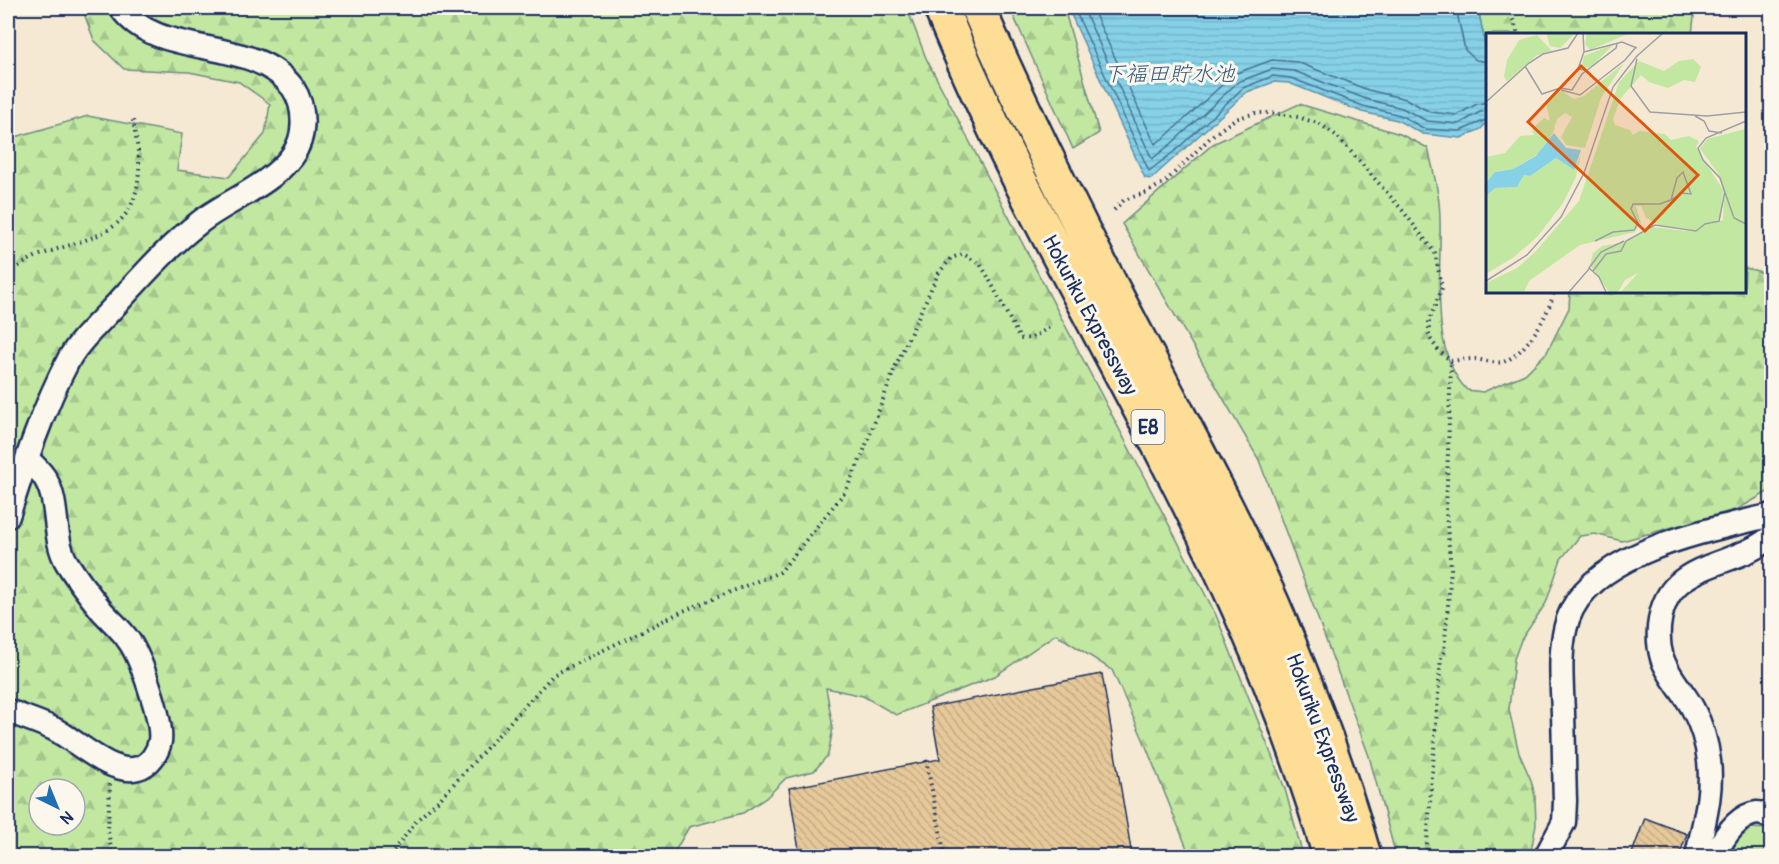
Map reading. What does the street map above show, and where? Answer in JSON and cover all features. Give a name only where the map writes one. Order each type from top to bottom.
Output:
[{"type":"highway","name":"Hokuriku Expressway","points":[[941,8],[986,110],[1038,216],[1193,514],[1244,622],[1286,723],[1330,856]]},
{"type":"highway","name":"Hokuriku Expressway","points":[[978,8],[1063,194],[1221,496],[1272,604],[1317,711],[1365,856]]},
{"type":"street","points":[[8,516],[28,459],[70,358],[84,339],[173,245],[201,221],[254,188],[291,159],[303,134],[299,99],[291,86],[279,74],[255,61],[145,31],[121,8]]},
{"type":"street","points":[[8,711],[53,729],[110,765],[124,769],[139,768],[151,760],[160,740],[159,725],[138,658],[129,642],[66,562],[58,539],[46,479],[28,459]]},
{"type":"street","points":[[1546,856],[1564,822],[1561,669],[1568,619],[1575,603],[1594,582],[1625,560],[1675,541],[1772,515]]},
{"type":"street","points":[[1697,856],[1709,805],[1709,762],[1705,740],[1693,709],[1662,658],[1659,637],[1660,615],[1677,585],[1697,571],[1747,550],[1772,536]]},
{"type":"street","points":[[1714,856],[1738,822],[1758,813],[1772,817]]},
{"type":"path","points":[[1509,8],[1518,33]]},
{"type":"path","points":[[1114,210],[1124,200],[1148,192],[1166,181],[1213,135],[1235,118],[1256,113],[1298,117],[1320,124],[1338,137],[1403,211],[1435,253],[1442,288],[1428,321],[1429,337],[1451,361],[1474,359],[1501,363],[1515,355],[1530,340],[1554,292]]},
{"type":"path","points":[[8,272],[38,255],[101,234],[120,222],[132,204],[140,167],[133,120]]},
{"type":"path","points":[[390,856],[417,820],[440,799],[553,675],[683,611],[780,572],[845,492],[861,458],[896,365],[938,274],[951,258],[963,254],[980,264],[1020,339],[1032,338],[1051,326]]},
{"type":"path","points":[[1426,856],[1441,657],[1444,652],[1451,569],[1446,512],[1451,361]]},
{"type":"path","points":[[926,760],[945,856]]},
{"type":"path","points":[[110,765],[108,830],[112,856]]},
{"type":"green space","points":[[82,8],[907,8],[926,58],[1216,615],[1285,789],[1303,856],[1190,856],[1143,739],[1112,670],[1056,634],[995,676],[896,715],[863,696],[826,688],[833,728],[828,755],[814,771],[786,778],[766,798],[743,813],[689,827],[672,856],[8,856],[8,139],[88,116],[182,134],[177,170],[229,177],[265,134],[270,104],[239,82],[189,72],[124,69],[94,40]]},
{"type":"green space","points":[[1010,8],[1064,8],[1099,133],[1073,149]]},
{"type":"green space","points":[[1478,8],[1695,8],[1692,33],[1486,33],[1486,49]]},
{"type":"green space","points":[[1299,104],[1400,134],[1428,148],[1439,202],[1441,326],[1454,372],[1467,390],[1483,392],[1525,374],[1547,352],[1569,308],[1570,292],[1746,292],[1746,268],[1758,271],[1771,279],[1771,490],[1738,509],[1622,541],[1595,534],[1580,536],[1561,559],[1546,603],[1521,640],[1514,659],[1509,710],[1519,753],[1531,780],[1535,796],[1536,825],[1530,856],[1396,856],[1369,756],[1259,460],[1122,224],[1213,144]]},
{"type":"green space","points":[[1751,828],[1767,829],[1771,832],[1771,856],[1730,856],[1737,841]]},
{"type":"water","name":"下福田貯水池","points":[[1068,8],[1478,8],[1486,49],[1486,123],[1481,129],[1461,138],[1423,134],[1397,120],[1362,112],[1289,83],[1274,82],[1247,92],[1151,179],[1145,178]]},
{"type":"building","points":[[1102,674],[1132,856],[800,856],[789,788],[940,759],[930,707]]},
{"type":"building","points":[[1645,818],[1687,834],[1679,856],[1631,856]]}]
